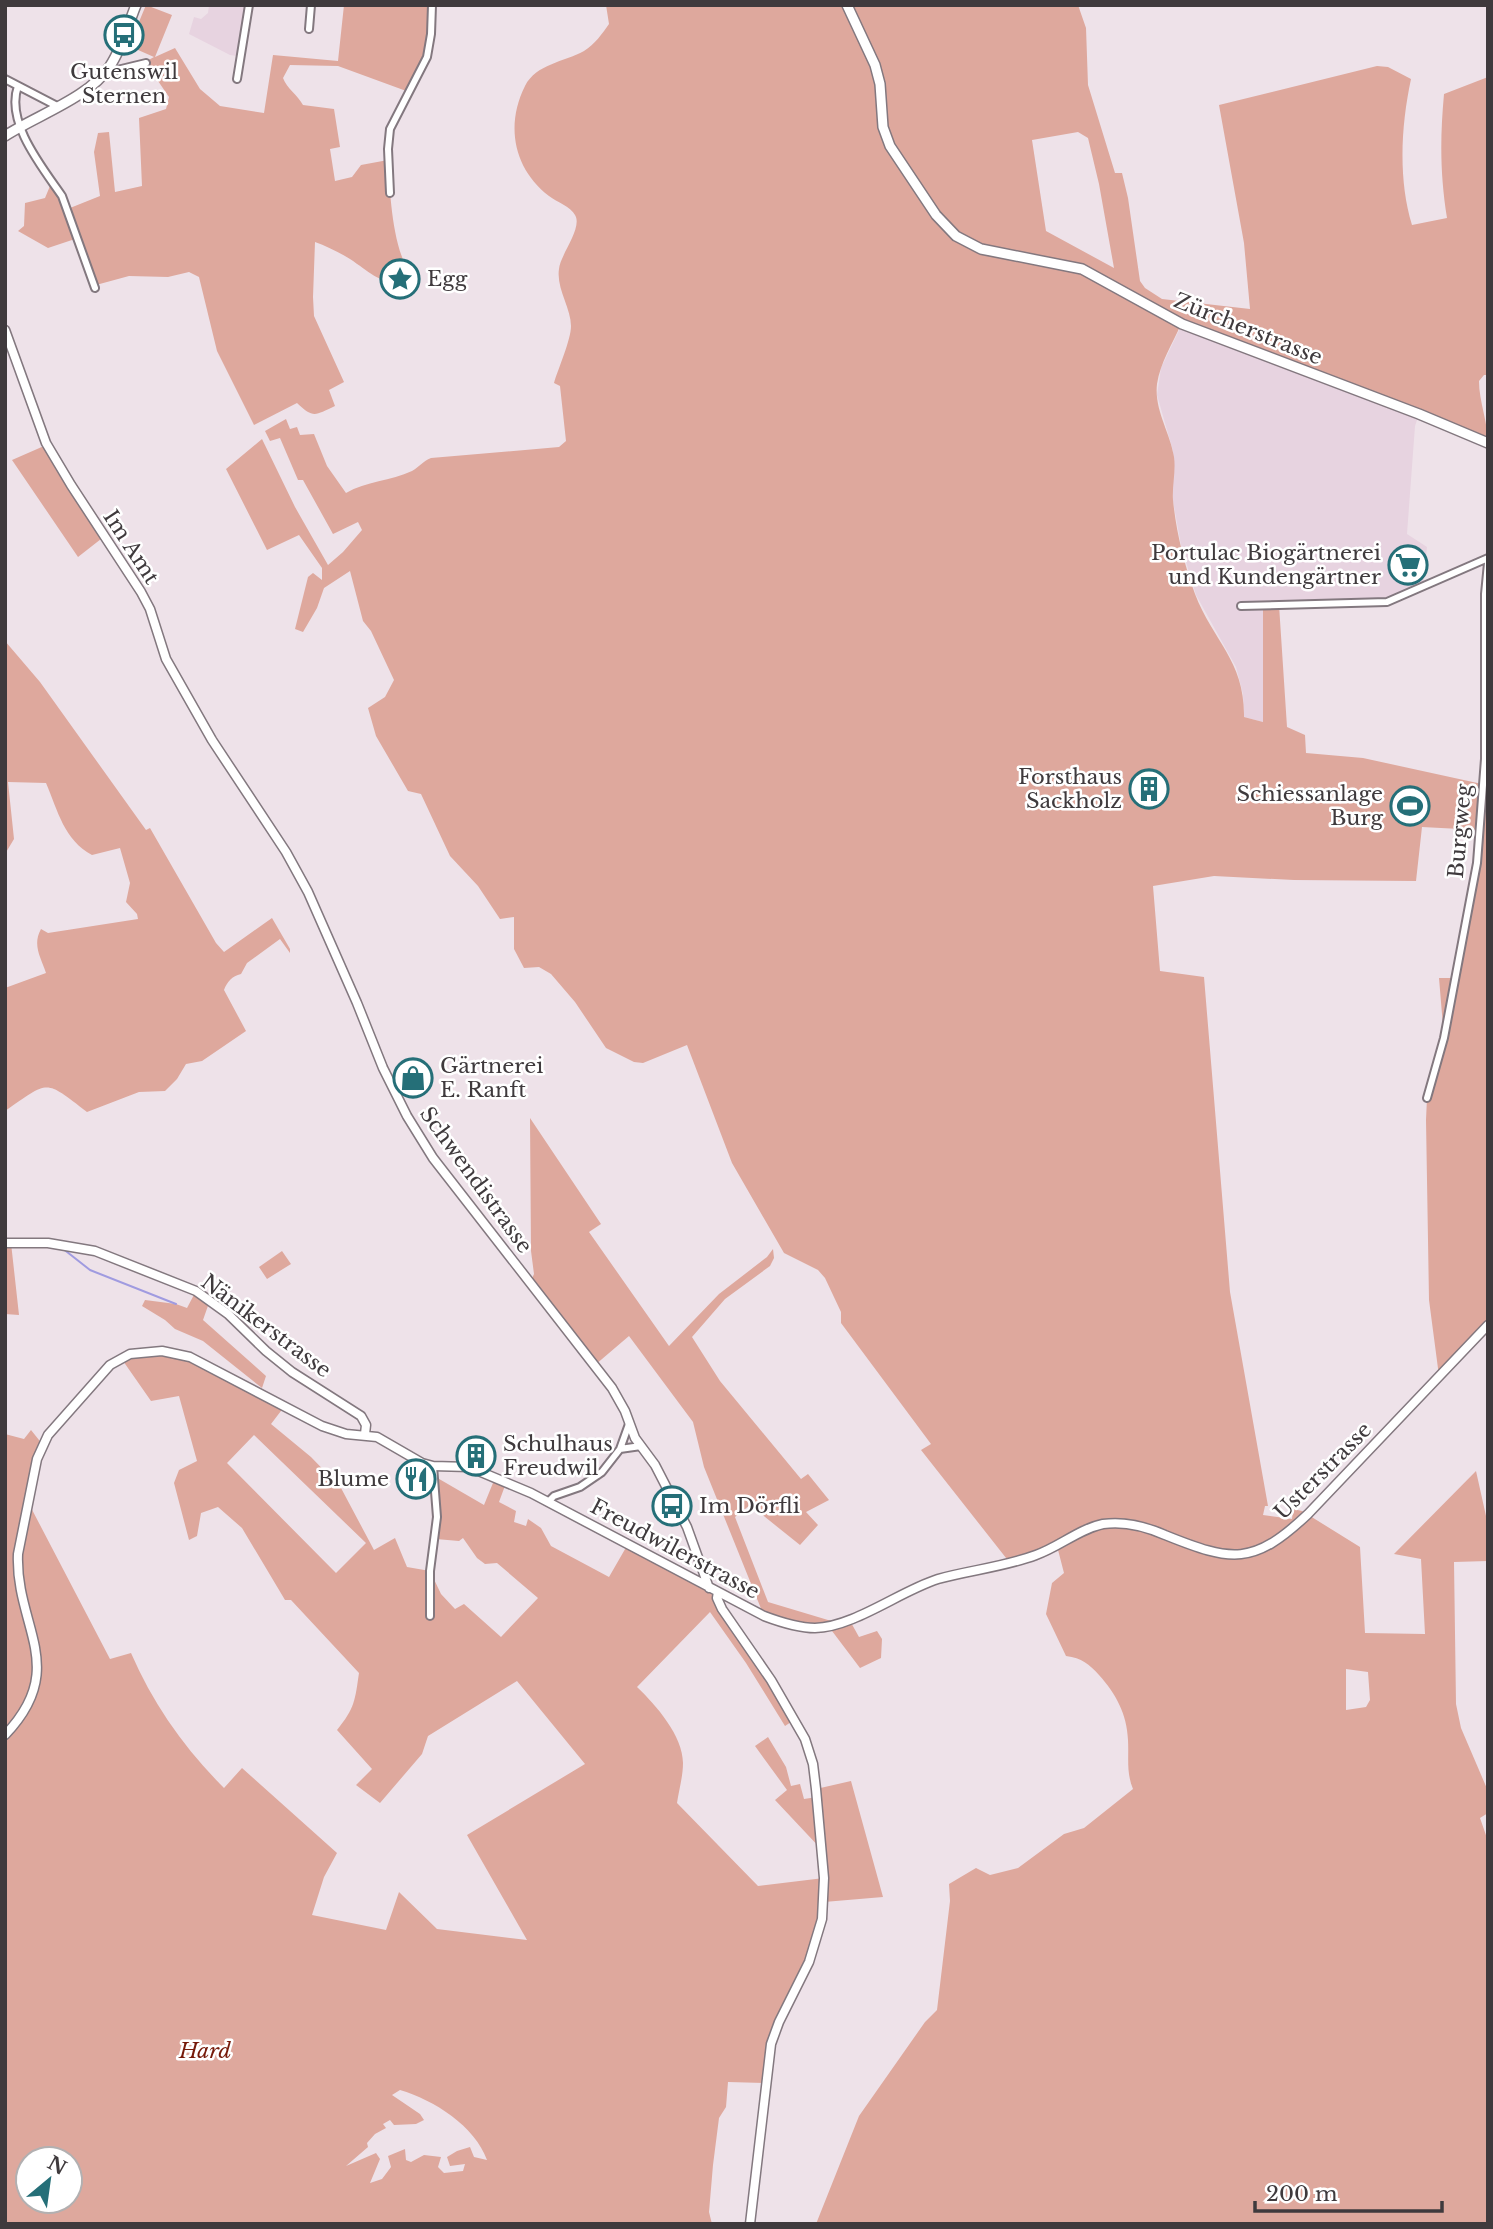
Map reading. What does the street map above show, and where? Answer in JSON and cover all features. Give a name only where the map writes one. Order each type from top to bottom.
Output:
[{"type":"main road","points":[[5,136],[53,103],[94,84],[110,67],[136,5]]},
{"type":"main road","name":"Zürcherstrasse","points":[[847,5],[875,65],[880,84],[883,127],[890,146],[945,226],[970,245],[1082,269],[1182,324],[1488,443]]},
{"type":"street","points":[[237,79],[249,5]]},
{"type":"street","points":[[309,29],[311,5]]},
{"type":"street","points":[[390,193],[387,149],[390,129],[427,57],[432,5]]},
{"type":"street","points":[[110,67],[117,70],[146,64]]},
{"type":"street","points":[[5,79],[53,103]]},
{"type":"street","points":[[18,86],[15,100],[20,124],[43,170],[62,196],[95,288]]},
{"type":"street","name":"Im Amt","points":[[5,330],[46,443],[141,592],[150,609],[166,659],[237,778]]},
{"type":"street","points":[[1241,606],[1387,602],[1488,558]]},
{"type":"street","name":"Burgweg","points":[[1427,1098],[1444,1038],[1476,863],[1485,759],[1485,594],[1488,564]]},
{"type":"street","name":"Schwendistrasse","points":[[237,778],[286,852],[308,892],[383,1068],[419,1138],[620,1401],[629,1424],[655,1465],[687,1527],[709,1588]]},
{"type":"street","name":"Nänikerstrasse","points":[[5,1243],[58,1244],[95,1251],[195,1291],[228,1314],[292,1372],[362,1416],[366,1425],[365,1434]]},
{"type":"street","name":"Usterstrasse","points":[[1147,1528],[1203,1550],[1225,1555],[1247,1554],[1269,1545],[1308,1514],[1488,1325]]},
{"type":"street","name":"Freudwilerstrasse","points":[[5,1735],[27,1708],[36,1680],[34,1638],[17,1569],[37,1459],[48,1435],[110,1366],[121,1358],[141,1352],[183,1355],[322,1426],[346,1434],[377,1437],[417,1461],[433,1466],[469,1467],[548,1502],[777,1621],[806,1627],[829,1626],[933,1581],[1037,1555],[1088,1529],[1115,1524],[1147,1528]]},
{"type":"street","points":[[548,1502],[557,1494],[580,1487],[594,1479],[620,1449],[629,1424]]},
{"type":"street","points":[[620,1449],[641,1446]]},
{"type":"street","points":[[430,1616],[430,1571],[437,1517],[433,1466]]},
{"type":"street","points":[[718,1592],[717,1598],[722,1609],[771,1680],[810,1751],[824,1878],[823,1911],[815,1948],[771,2044],[750,2224]]},
{"type":"shaded area","points":[[209,5],[246,5],[237,56],[189,34],[194,17],[201,19],[208,13]]},
{"type":"shaded area","points":[[1182,324],[1419,414],[1415,426],[1407,534],[1427,547],[1423,587],[1395,599],[1263,606],[1263,722],[1244,717],[1243,694],[1236,667],[1196,595],[1181,545],[1173,501],[1173,451],[1157,395],[1161,368]]},
{"type":"green space","points":[[146,5],[172,15],[155,57],[175,48],[200,89],[220,106],[264,113],[273,55],[338,61],[344,5],[428,5],[427,44],[409,92],[338,66],[290,65],[283,78],[303,105],[334,109],[340,147],[330,149],[335,181],[352,177],[361,165],[388,160],[391,205],[397,239],[407,269],[415,280],[395,282],[379,279],[350,259],[315,242],[314,316],[344,382],[329,390],[335,406],[323,412],[311,413],[297,403],[254,425],[217,351],[199,277],[189,272],[168,277],[129,276],[96,285],[75,239],[48,248],[18,231],[24,226],[25,203],[45,198],[50,186],[70,208],[100,196],[94,152],[98,133],[109,132],[115,192],[142,186],[139,118],[166,109],[169,97],[145,62],[154,57],[129,46]]},
{"type":"green space","points":[[606,5],[1078,5],[1086,28],[1088,85],[1115,173],[1122,173],[1140,281],[1145,288],[1162,299],[1250,309],[1244,243],[1219,105],[1377,66],[1388,67],[1411,79],[1402,152],[1412,225],[1447,218],[1441,156],[1444,94],[1488,77],[1488,375],[1484,375],[1479,381],[1488,443],[1181,324],[1157,384],[1160,412],[1174,457],[1173,500],[1184,559],[1202,610],[1234,666],[1243,698],[1244,717],[1263,722],[1263,606],[1279,605],[1287,727],[1305,735],[1306,753],[1363,758],[1482,784],[1488,563],[1488,1325],[1439,1376],[1429,1300],[1427,1098],[1444,1038],[1439,978],[1455,978],[1479,830],[1422,827],[1416,881],[1214,876],[1153,886],[1160,971],[1204,977],[1230,1292],[1268,1506],[1265,1506],[1263,1515],[1292,1519],[1293,1509],[1302,1511],[1360,1547],[1365,1633],[1425,1634],[1421,1559],[1394,1554],[1476,1471],[1488,1525],[1488,1561],[1454,1562],[1456,1704],[1461,1728],[1488,1791],[1488,1813],[1480,1818],[1488,1841],[1488,2224],[816,2224],[859,2116],[925,2022],[937,2010],[950,1901],[949,1884],[976,1868],[990,1875],[1018,1868],[1064,1834],[1084,1828],[1133,1789],[1123,1713],[1111,1690],[1095,1671],[1081,1660],[1066,1656],[1046,1614],[1052,1583],[1064,1573],[1057,1546],[1010,1563],[921,1450],[931,1444],[841,1323],[841,1312],[825,1278],[818,1270],[784,1253],[732,1163],[687,1045],[643,1063],[634,1062],[606,1048],[575,1002],[551,974],[539,967],[524,968],[514,949],[514,917],[500,919],[478,886],[450,856],[421,794],[408,791],[376,736],[368,708],[385,697],[394,680],[371,631],[363,621],[350,571],[324,588],[317,608],[303,632],[295,629],[308,577],[313,573],[322,580],[322,568],[299,535],[267,550],[226,469],[262,439],[295,507],[328,565],[362,530],[358,522],[333,534],[303,480],[298,480],[280,438],[270,441],[265,431],[286,419],[290,429],[297,427],[300,435],[314,434],[327,466],[346,493],[412,471],[431,458],[559,447],[566,441],[560,386],[554,383],[571,326],[559,269],[577,220],[570,210],[537,185],[528,173],[516,146],[515,116],[525,86],[536,73],[584,51],[609,24]],"holes":[[[1078,132],[1088,138],[1114,268],[1046,231],[1032,140]],[[1346,1669],[1368,1672],[1370,1700],[1366,1707],[1346,1710]]]},
{"type":"green space","points":[[44,446],[56,470],[101,539],[78,557],[12,460]]},
{"type":"green space","points":[[5,641],[40,682],[146,830],[150,828],[216,943],[224,952],[272,918],[290,949],[290,953],[280,939],[247,963],[241,974],[227,984],[224,990],[246,1031],[202,1061],[186,1064],[177,1079],[165,1091],[139,1092],[87,1112],[54,1089],[47,1088],[31,1093],[5,1111],[5,988],[46,973],[37,946],[41,929],[48,933],[138,919],[126,902],[130,883],[120,848],[92,855],[82,849],[63,824],[46,783],[8,782],[14,839],[5,854]]},
{"type":"green space","points":[[530,1118],[601,1224],[589,1232],[669,1346],[719,1294],[767,1257],[773,1249],[774,1258],[770,1266],[725,1299],[692,1337],[720,1381],[801,1479],[808,1474],[829,1500],[806,1512],[818,1525],[800,1545],[750,1505],[735,1517],[768,1602],[838,1623],[849,1619],[859,1637],[877,1631],[882,1639],[881,1658],[860,1668],[829,1627],[816,1628],[764,1616],[704,1467],[693,1422],[629,1336],[595,1365],[530,1283],[534,1274],[531,1251]]},
{"type":"green space","points":[[5,1243],[11,1243],[19,1315],[5,1314]]},
{"type":"green space","points":[[282,1251],[291,1264],[267,1279],[259,1267]]},
{"type":"green space","points":[[196,1291],[210,1300],[203,1320],[266,1376],[262,1388],[203,1341],[175,1329],[142,1306],[145,1300],[187,1308]]},
{"type":"green space","name":"Hard","points":[[175,1353],[284,1407],[271,1424],[311,1457],[341,1488],[374,1550],[395,1538],[407,1567],[430,1571],[441,1594],[455,1609],[464,1604],[501,1637],[538,1598],[497,1563],[485,1564],[477,1558],[463,1538],[459,1541],[436,1539],[434,1476],[484,1505],[495,1478],[506,1483],[499,1502],[516,1511],[514,1522],[526,1526],[528,1519],[541,1528],[551,1546],[609,1577],[628,1544],[707,1589],[719,1602],[794,1720],[785,1726],[710,1612],[637,1687],[660,1712],[682,1753],[682,1778],[677,1803],[758,1886],[824,1878],[822,1850],[775,1800],[787,1790],[755,1746],[768,1737],[786,1767],[791,1786],[800,1784],[804,1799],[817,1797],[816,1789],[851,1781],[883,1897],[824,1902],[819,1933],[779,2022],[766,2083],[728,2082],[726,2107],[719,2118],[713,2165],[709,2212],[712,2224],[5,2224],[5,1434],[24,1439],[31,1430],[43,1445],[28,1502],[110,1659],[131,1653],[149,1690],[171,1725],[196,1758],[224,1788],[242,1768],[337,1853],[324,1877],[312,1915],[386,1930],[399,1892],[437,1929],[527,1940],[467,1835],[585,1764],[517,1681],[428,1736],[422,1754],[380,1803],[356,1785],[372,1769],[337,1730],[353,1703],[359,1673],[291,1600],[285,1600],[242,1528],[218,1507],[201,1513],[197,1536],[189,1540],[174,1483],[179,1470],[197,1461],[179,1396],[151,1401],[121,1358]],"holes":[[[254,1435],[366,1543],[336,1573],[227,1463]],[[400,2090],[426,2100],[452,2116],[473,2136],[487,2160],[474,2157],[470,2147],[447,2157],[450,2166],[465,2164],[463,2171],[444,2173],[438,2167],[441,2157],[424,2155],[411,2162],[406,2160],[405,2149],[388,2156],[391,2167],[382,2179],[370,2183],[380,2159],[376,2153],[346,2166],[368,2147],[367,2143],[375,2134],[386,2128],[383,2124],[390,2120],[394,2125],[416,2124],[424,2120],[420,2114],[392,2095]]]},
{"type":"waterway","points":[[62,1248],[90,1270],[176,1304]]},
{"type":"place","name":"Gutenswil Sternen","points":[[124,35]]},
{"type":"place","name":"Egg","points":[[400,279]]},
{"type":"place","name":"Portulac Biogärtnerei und Kundengärtner","points":[[1408,565]]},
{"type":"place","name":"Forsthaus Sackholz","points":[[1149,789]]},
{"type":"place","name":"Schiessanlage Burg","points":[[1410,806]]},
{"type":"place","name":"Gärtnerei E. Ranft","points":[[413,1078]]},
{"type":"place","name":"Schulhaus Freudwil","points":[[476,1456]]},
{"type":"place","name":"Blume","points":[[416,1479]]},
{"type":"place","name":"Im Dörfli","points":[[672,1506]]}]
